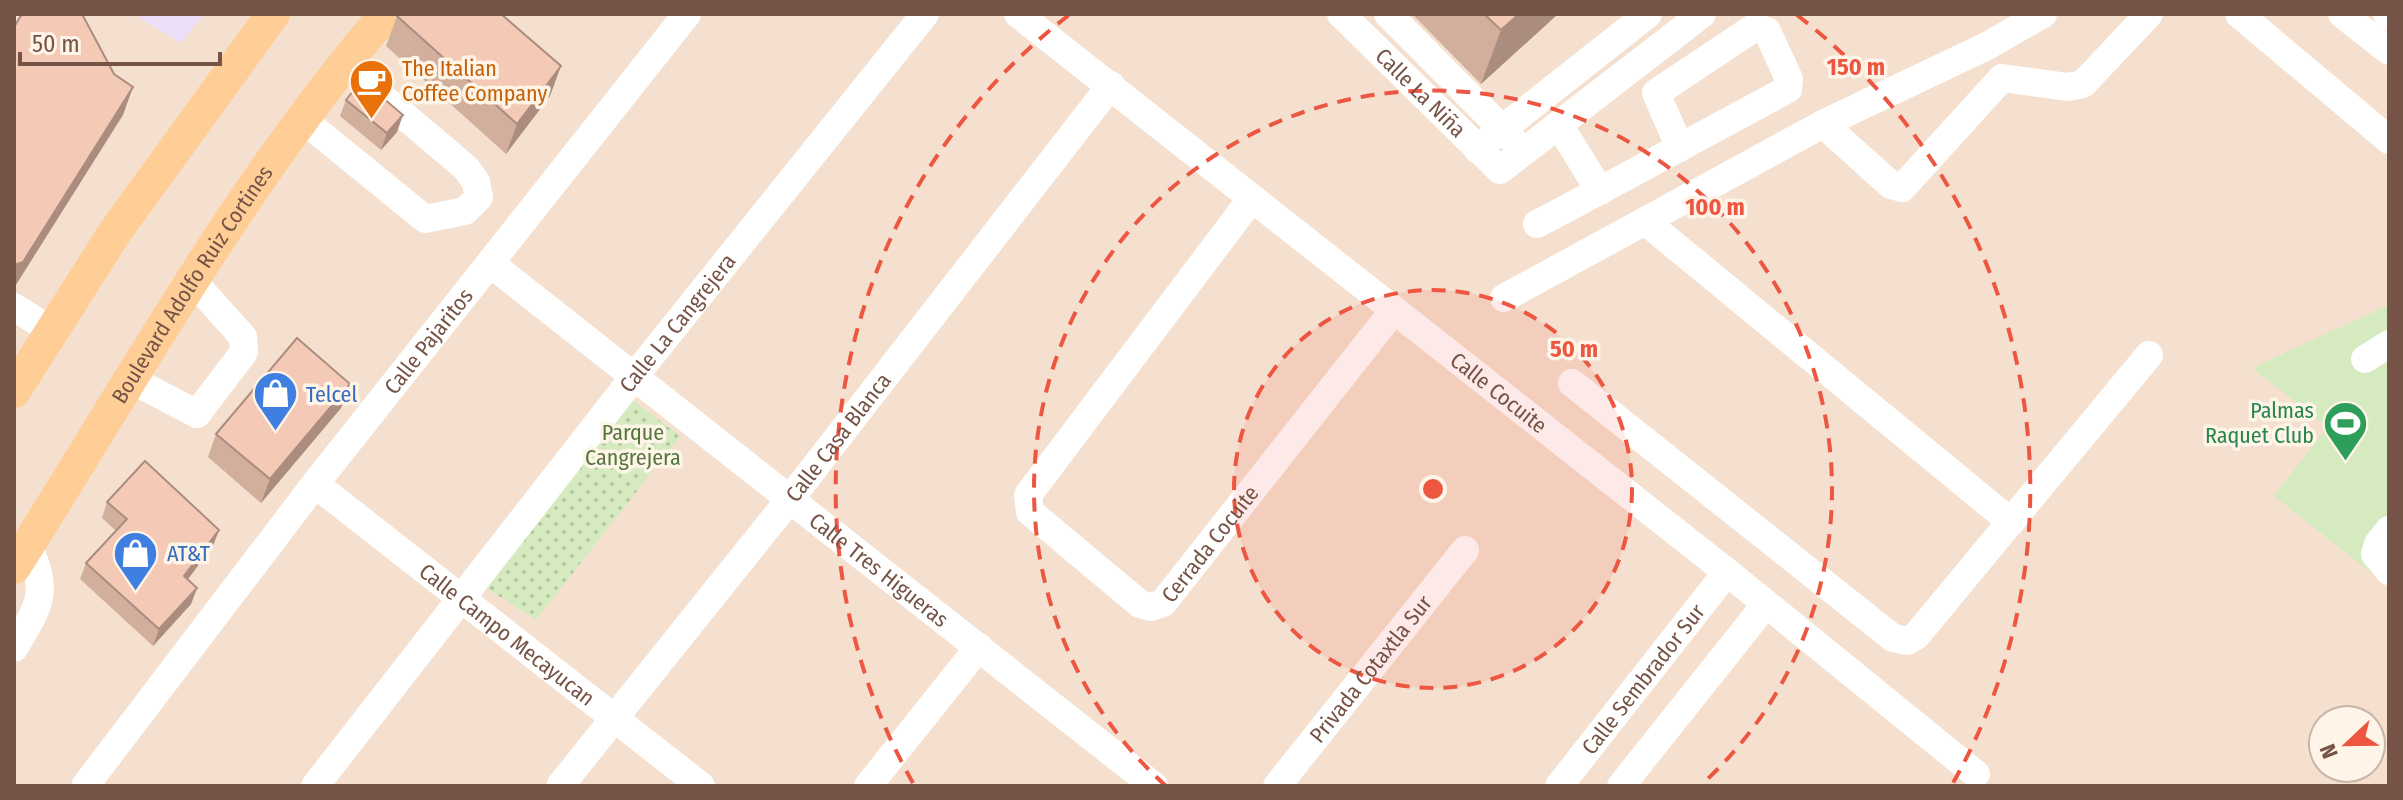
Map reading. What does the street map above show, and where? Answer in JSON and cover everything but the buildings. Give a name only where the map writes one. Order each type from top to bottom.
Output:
[{"type":"main road","points":[[14,391],[115,232],[273,14]]},
{"type":"main road","name":"Boulevard Adolfo Ruiz Cortines","points":[[21,556],[191,279],[301,118],[386,14]]},
{"type":"street","name":"Calle Pajaritos","points":[[85,786],[315,484],[687,14]]},
{"type":"street","name":"Calle La Cangrejera","points":[[315,786],[633,378],[925,14]]},
{"type":"street","name":"Calle Cocuite","points":[[1018,14],[1727,572],[1976,774]]},
{"type":"street","name":"Calle La Niña","points":[[1341,14],[1500,170],[1526,151],[1501,130],[1388,14]]},
{"type":"street","points":[[1477,149],[1648,14]]},
{"type":"street","points":[[1526,151],[1702,14]]},
{"type":"street","points":[[1504,298],[1823,124],[1987,46],[2043,14]]},
{"type":"street","points":[[2002,78],[2068,87],[2083,84],[2149,14]]},
{"type":"street","points":[[2239,14],[2389,140]]},
{"type":"street","points":[[2342,14],[2385,28]]},
{"type":"street","points":[[1537,224],[1680,148],[1788,89],[1789,79],[1762,27],[1755,27],[1656,93],[1680,148]]},
{"type":"street","points":[[1987,46],[2002,78]]},
{"type":"street","points":[[301,118],[425,219],[465,211],[479,197],[476,182],[466,168],[343,64]]},
{"type":"street","points":[[1823,124],[1891,185],[1902,188],[2002,78]]},
{"type":"street","name":"Calle Casa Blanca","points":[[560,786],[790,499],[1111,85]]},
{"type":"street","points":[[1559,125],[1600,191]]},
{"type":"street","name":"Cerrada Cocuite","points":[[1252,198],[1028,495],[1030,512],[1140,604],[1151,607],[1163,603],[1394,310]]},
{"type":"street","points":[[1645,221],[2011,522]]},
{"type":"street","name":"Calle Tres Higueras","points":[[491,264],[1154,786]]},
{"type":"street","points":[[130,379],[197,414],[244,352],[243,337],[191,279]]},
{"type":"street","points":[[14,307],[52,331]]},
{"type":"street","points":[[1572,383],[1900,641],[1916,636],[2149,355]]},
{"type":"street","name":"Calle Campo Mecayucan","points":[[315,484],[701,786]]},
{"type":"street","points":[[2389,530],[2378,544],[2375,554],[2389,571]]},
{"type":"street","name":"Privada Cotaxtla Sur","points":[[1277,786],[1465,550]]},
{"type":"street","points":[[14,648],[39,605],[42,590],[39,570],[21,556]]},
{"type":"street","name":"Calle Sembrador Sur","points":[[1559,786],[1727,572]]},
{"type":"street","points":[[1621,786],[1766,604]]},
{"type":"street","points":[[868,786],[979,647]]},
{"type":"shaded area","points":[[14,14],[2389,14],[2389,786],[14,786]]},
{"type":"shaded area","points":[[133,14],[204,14],[181,43]]},
{"type":"green space","name":"Palmas Raquet Club","points":[[2389,305],[2389,587],[2274,496],[2327,427],[2252,368]]},
{"type":"green space","name":"Parque Cangrejera","points":[[630,398],[680,436],[536,620],[486,588]]},
{"type":"place","name":"The Italian Coffee Company","points":[[371,120]]},
{"type":"place","name":"Telcel","points":[[275,433]]},
{"type":"place","name":"Palmas Raquet Club","points":[[2345,462]]},
{"type":"place","name":"AT&T","points":[[136,592]]}]
